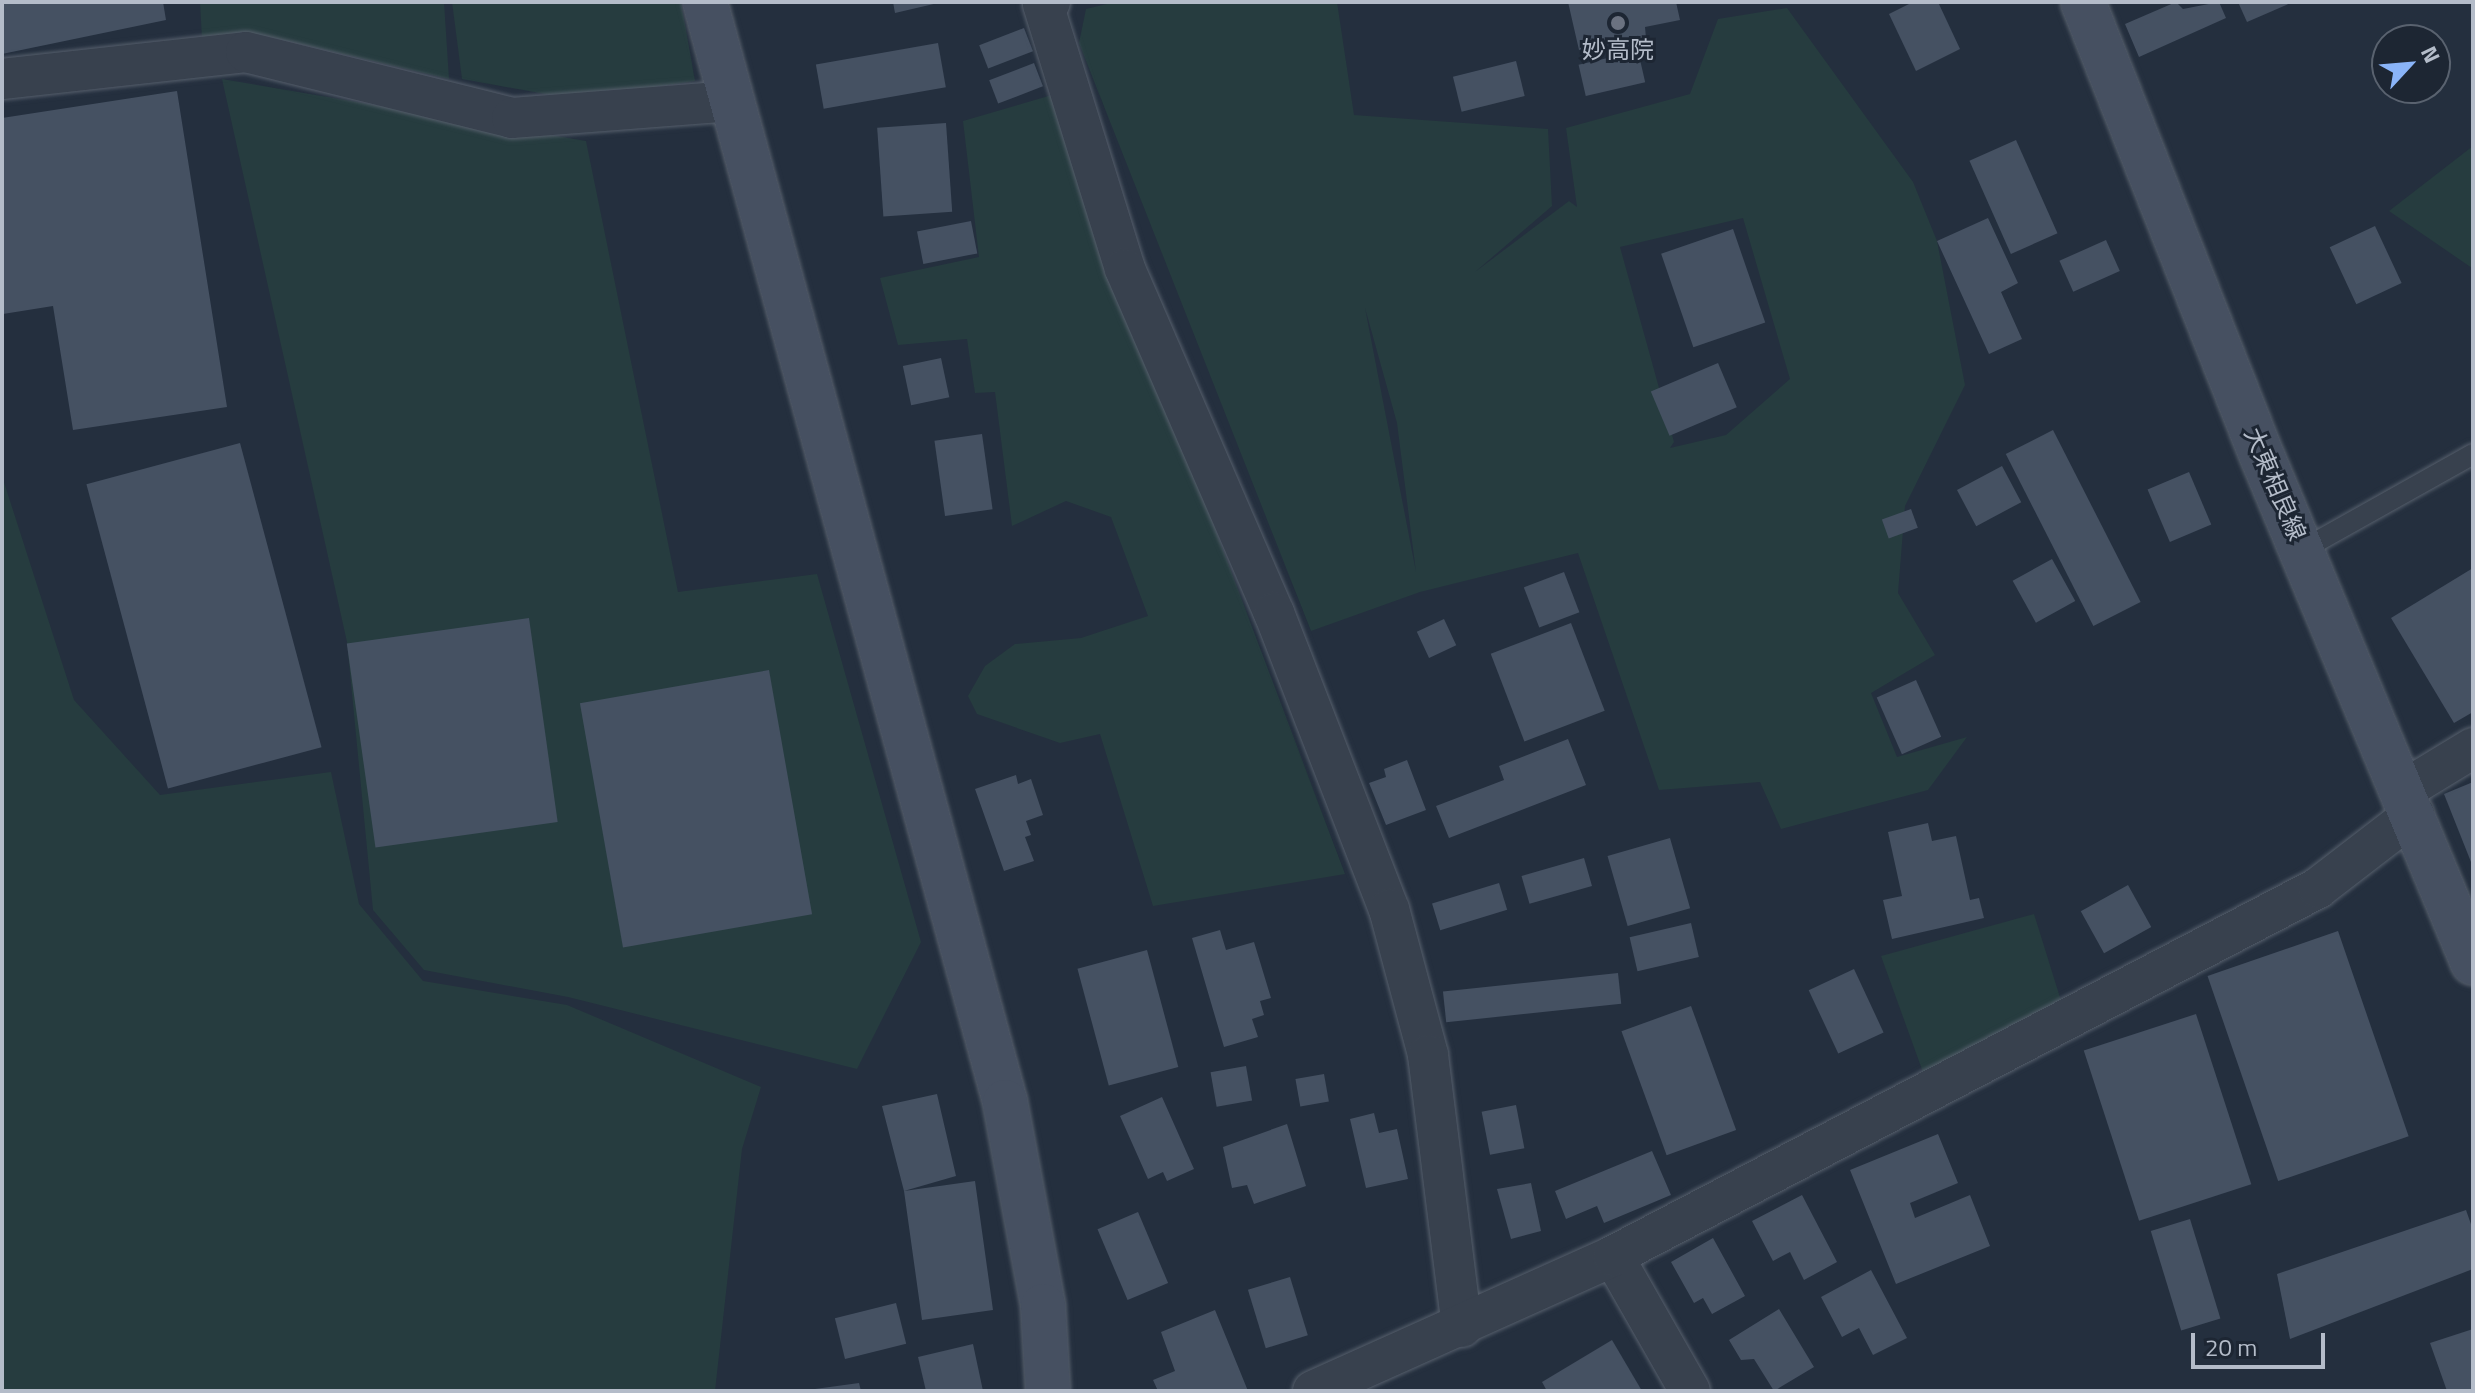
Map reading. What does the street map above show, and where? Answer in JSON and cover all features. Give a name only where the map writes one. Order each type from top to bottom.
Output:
[{"type":"street","points":[[705,2],[1005,1102],[1043,1306],[1048,1391]]},
{"type":"street","points":[[1050,2],[1043,4],[1125,269],[1274,613],[1389,909],[1428,1055],[1462,1327]]},
{"type":"street","name":"大東相良線","points":[[2083,2],[2302,550],[2409,802],[2473,963]]},
{"type":"street","points":[[2,79],[246,52],[512,118],[732,101]]},
{"type":"street","points":[[1313,1391],[1462,1327],[1613,1256],[2318,888],[2409,802],[2473,748]]},
{"type":"street","points":[[1613,1256],[1690,1391]]},
{"type":"lane","points":[[2302,550],[2473,454]]},
{"type":"green space","points":[[200,2],[444,2],[449,79],[266,36],[202,39]]},
{"type":"green space","points":[[452,2],[681,2],[695,81],[573,99],[462,79]]},
{"type":"green space","points":[[1115,2],[1337,2],[1354,115],[1548,129],[1552,206],[1475,272],[1569,201],[1577,207],[1566,128],[1690,94],[1718,19],[1787,8],[1913,182],[1937,241],[1965,385],[1905,506],[1898,593],[1935,655],[1871,693],[1897,757],[1967,737],[1928,790],[1781,829],[1760,782],[1659,790],[1578,553],[1420,592],[1311,631],[1079,43],[1086,9]],"holes":[[[1743,218],[1790,379],[1726,435],[1670,448],[1674,442],[1620,247]],[[1365,308],[1397,423],[1416,572]]]},
{"type":"green space","points":[[222,79],[586,141],[678,592],[817,574],[921,942],[857,1069],[568,997],[424,970],[373,910],[347,642]]},
{"type":"green space","points":[[1052,95],[1345,874],[1153,906],[1100,734],[1060,743],[977,714],[968,696],[985,666],[1015,644],[1081,638],[1148,616],[1111,517],[1066,501],[1012,526],[995,392],[975,393],[967,339],[898,345],[880,278],[979,257],[963,121]]},
{"type":"green space","points":[[2473,146],[2473,267],[2472,268],[2389,211]]},
{"type":"green space","points":[[2,476],[74,700],[160,795],[331,772],[359,904],[423,981],[567,1005],[761,1087],[742,1149],[715,1391],[2,1391]]},
{"type":"green space","points":[[2034,914],[2063,1007],[1924,1075],[1881,956]]},
{"type":"building","points":[[2,2],[163,2],[166,20],[2,54]]},
{"type":"building","points":[[893,2],[938,2],[938,3],[895,13]]},
{"type":"building","name":"妙高院","points":[[1568,2],[1676,2],[1680,20],[1645,27],[1646,38],[1579,50]]},
{"type":"building","points":[[1913,2],[1938,2],[1960,49],[1916,71],[1889,14]]},
{"type":"building","points":[[2176,2],[2183,9],[2219,2],[2226,18],[2139,57],[2125,24]]},
{"type":"building","points":[[2238,2],[2293,2],[2247,22]]},
{"type":"building","points":[[1024,28],[1033,51],[988,69],[979,45]]},
{"type":"building","points":[[938,43],[946,87],[824,109],[816,65]]},
{"type":"building","points":[[1638,51],[1645,82],[1586,96],[1579,65]]},
{"type":"building","points":[[1516,61],[1525,96],[1462,112],[1453,77]]},
{"type":"building","points":[[1034,63],[1043,86],[998,104],[989,80]]},
{"type":"building","points":[[177,91],[227,407],[73,430],[53,306],[3,314],[2,118]]},
{"type":"building","points":[[946,123],[952,212],[883,217],[877,128]]},
{"type":"building","points":[[2016,140],[2057,233],[2011,254],[1969,161]]},
{"type":"building","points":[[1988,218],[2018,283],[2001,292],[2022,339],[1989,354],[1937,241]]},
{"type":"building","points":[[971,221],[977,253],[923,264],[917,231]]},
{"type":"building","points":[[2375,226],[2402,283],[2356,304],[2330,247]]},
{"type":"building","points":[[1733,229],[1765,323],[1693,347],[1661,254]]},
{"type":"building","points":[[2106,240],[2120,271],[2073,292],[2059,261]]},
{"type":"building","points":[[941,358],[949,397],[911,405],[903,366]]},
{"type":"building","points":[[1718,363],[1737,407],[1670,436],[1651,392]]},
{"type":"building","points":[[2053,430],[2141,602],[2093,626],[2006,454]]},
{"type":"building","points":[[982,434],[993,509],[945,516],[934,441]]},
{"type":"building","points":[[240,443],[322,747],[168,788],[86,484]]},
{"type":"building","points":[[2002,466],[2021,502],[1976,526],[1957,490]]},
{"type":"building","points":[[2189,472],[2211,524],[2170,542],[2148,490]]},
{"type":"building","points":[[1911,509],[1918,528],[1889,538],[1882,520]]},
{"type":"building","points":[[2052,559],[2075,601],[2036,623],[2013,581]]},
{"type":"building","points":[[2473,568],[2473,712],[2454,723],[2391,618]]},
{"type":"building","points":[[1564,572],[1579,612],[1539,628],[1524,587]]},
{"type":"building","points":[[529,618],[558,822],[375,848],[347,644]]},
{"type":"building","points":[[1444,619],[1456,645],[1429,658],[1417,632]]},
{"type":"building","points":[[1571,623],[1605,711],[1524,742],[1491,654]]},
{"type":"building","points":[[769,670],[812,914],[623,948],[580,703]]},
{"type":"building","points":[[1916,680],[1941,737],[1902,754],[1877,697]]},
{"type":"building","points":[[1568,739],[1586,785],[1449,838],[1436,806],[1504,780],[1499,766]]},
{"type":"building","points":[[1407,760],[1426,810],[1386,825],[1369,783],[1386,777],[1384,769]]},
{"type":"building","points":[[1016,775],[1018,784],[1031,779],[1043,815],[1026,821],[1031,835],[1025,837],[1034,861],[1004,871],[975,789]]},
{"type":"building","points":[[2473,782],[2473,867],[2444,794]]},
{"type":"building","points":[[1928,823],[1932,841],[1956,836],[1970,900],[1979,898],[1984,918],[1892,939],[1883,900],[1902,896],[1888,832]]},
{"type":"building","points":[[1670,838],[1690,908],[1628,926],[1608,856]]},
{"type":"building","points":[[1584,858],[1592,886],[1530,904],[1522,876]]},
{"type":"building","points":[[1499,883],[1507,910],[1440,930],[1432,903]]},
{"type":"building","points":[[2128,885],[2151,927],[2104,953],[2081,911]]},
{"type":"building","points":[[1691,923],[1699,957],[1637,971],[1630,937]]},
{"type":"building","points":[[1220,930],[1226,950],[1254,942],[1271,998],[1260,1001],[1264,1015],[1252,1019],[1258,1037],[1224,1047],[1192,938]]},
{"type":"building","points":[[2338,931],[2409,1136],[2278,1181],[2208,976]]},
{"type":"building","points":[[1147,950],[1178,1067],[1109,1086],[1077,969]]},
{"type":"building","points":[[1854,969],[1884,1032],[1838,1054],[1809,990]]},
{"type":"building","points":[[1618,973],[1621,1004],[1446,1022],[1443,991]]},
{"type":"building","points":[[1691,1006],[1736,1130],[1667,1155],[1621,1031]]},
{"type":"building","points":[[2196,1014],[2251,1184],[2139,1221],[2084,1050]]},
{"type":"building","points":[[1246,1066],[1252,1100],[1217,1107],[1211,1072]]},
{"type":"building","points":[[1324,1074],[1329,1102],[1300,1107],[1295,1079]]},
{"type":"building","points":[[937,1094],[956,1176],[904,1191],[882,1106]]},
{"type":"building","points":[[1162,1097],[1194,1169],[1167,1181],[1163,1172],[1148,1179],[1120,1116]]},
{"type":"building","points":[[1516,1105],[1524,1148],[1490,1155],[1482,1112]]},
{"type":"building","points":[[1374,1113],[1379,1133],[1397,1129],[1408,1179],[1366,1188],[1350,1119]]},
{"type":"building","points":[[1287,1124],[1306,1186],[1254,1204],[1247,1185],[1232,1188],[1223,1147]]},
{"type":"building","points":[[1938,1134],[1958,1183],[1910,1203],[1915,1218],[1970,1195],[1990,1246],[1896,1284],[1850,1170]]},
{"type":"building","points":[[1652,1151],[1671,1195],[1604,1223],[1597,1206],[1566,1219],[1555,1191]]},
{"type":"building","points":[[975,1181],[993,1310],[922,1320],[904,1191]]},
{"type":"building","points":[[1531,1183],[1541,1231],[1511,1239],[1497,1189]]},
{"type":"building","points":[[1802,1195],[1837,1262],[1804,1280],[1790,1252],[1773,1261],[1752,1221]]},
{"type":"building","points":[[2466,1210],[2473,1230],[2473,1269],[2290,1339],[2277,1274]]},
{"type":"building","points":[[1138,1212],[1168,1283],[1128,1300],[1097,1229]]},
{"type":"building","points":[[2190,1219],[2220,1318],[2181,1330],[2151,1231]]},
{"type":"building","points":[[1713,1238],[1745,1296],[1712,1314],[1703,1298],[1694,1303],[1671,1262]]},
{"type":"building","points":[[1871,1270],[1907,1338],[1873,1355],[1859,1328],[1842,1337],[1821,1297]]},
{"type":"building","points":[[1290,1277],[1308,1335],[1266,1348],[1248,1290]]},
{"type":"building","points":[[896,1303],[906,1344],[845,1359],[835,1318]]},
{"type":"building","points":[[1779,1309],[1814,1367],[1774,1391],[1754,1359],[1741,1360],[1729,1340]]},
{"type":"building","points":[[1215,1310],[1248,1391],[1158,1391],[1153,1380],[1175,1371],[1161,1332]]},
{"type":"building","points":[[2473,1329],[2473,1391],[2447,1391],[2430,1343]]},
{"type":"building","points":[[1612,1340],[1642,1391],[1547,1391],[1542,1382]]},
{"type":"building","points":[[973,1344],[983,1391],[926,1391],[918,1357]]},
{"type":"building","points":[[859,1383],[861,1391],[815,1391],[815,1389]]},
{"type":"place","name":"妙高院","points":[[1618,23]]}]
